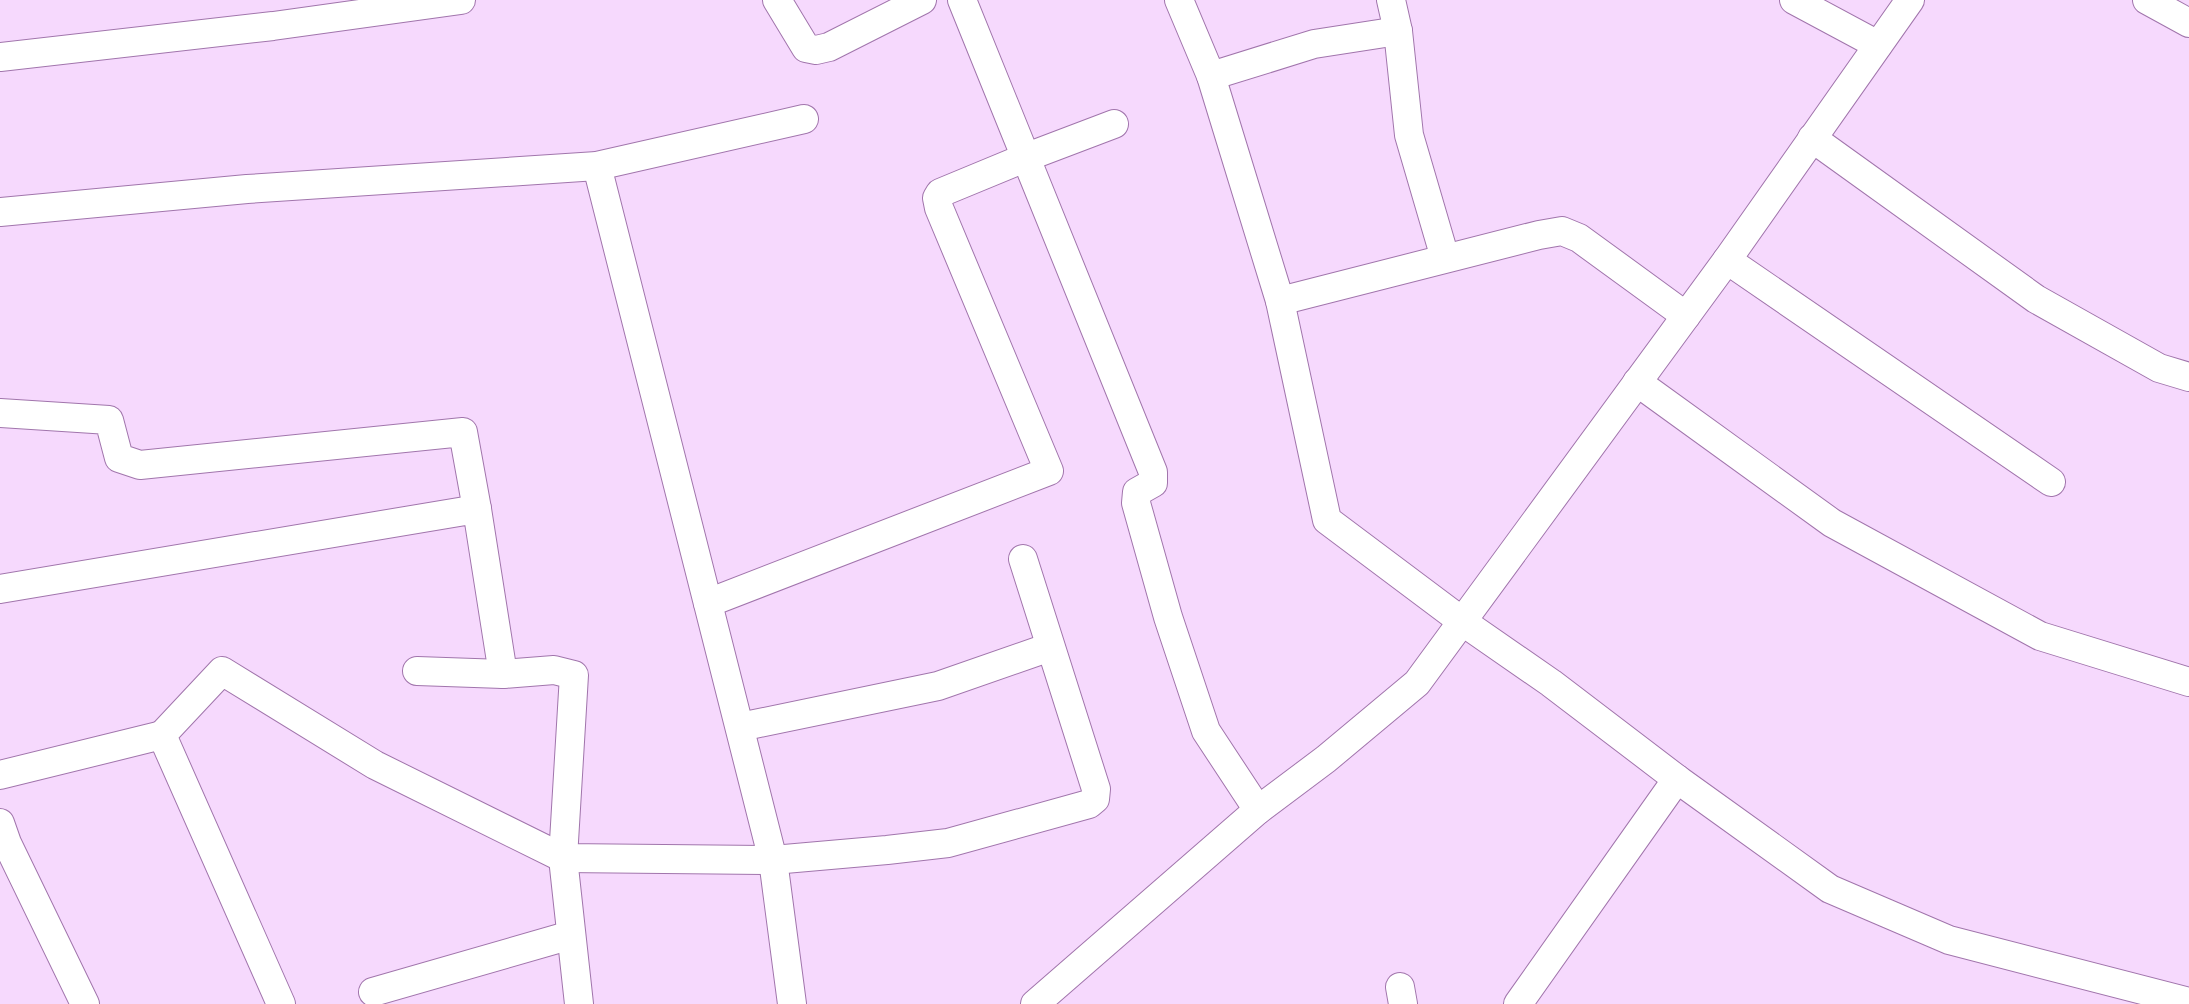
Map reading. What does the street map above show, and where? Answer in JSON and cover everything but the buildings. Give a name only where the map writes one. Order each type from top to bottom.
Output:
[{"type":"street","points":[[0,57],[273,26],[460,0]]},
{"type":"street","points":[[778,0],[806,48],[816,50],[829,47],[922,0]]},
{"type":"street","points":[[962,0],[1154,472],[1153,483],[1137,492],[1136,503],[1168,617],[1206,731],[1258,810]]},
{"type":"street","points":[[1179,0],[1211,76],[1280,301],[1327,520],[1463,622],[1552,684],[1677,779],[1830,889],[1949,940],[2189,1002]]},
{"type":"street","points":[[1391,0],[1398,31],[1409,136],[1445,258]]},
{"type":"street","points":[[1794,0],[1878,45]]},
{"type":"street","points":[[1035,1004],[1258,810],[1326,759],[1417,682],[1463,622],[1727,260],[1910,0]]},
{"type":"street","points":[[2147,0],[2189,24]]},
{"type":"street","points":[[1211,76],[1314,44],[1398,31]]},
{"type":"street","points":[[0,212],[247,189],[597,166],[804,119]]},
{"type":"street","points":[[708,603],[1049,471],[939,208],[937,198],[940,193],[1027,156],[1114,124]]},
{"type":"street","points":[[1812,138],[2036,299],[2159,368],[2189,377]]},
{"type":"street","points":[[597,166],[773,860],[792,1004]]},
{"type":"street","points":[[1280,301],[1445,258],[1539,235],[1562,232],[1579,238],[1686,316]]},
{"type":"street","points":[[1727,260],[2051,482]]},
{"type":"street","points":[[1637,382],[1832,523],[2040,636],[2189,682]]},
{"type":"street","points":[[0,413],[109,420],[119,458],[140,464],[463,432],[503,674]]},
{"type":"street","points":[[0,589],[477,509]]},
{"type":"street","points":[[0,776],[162,736],[222,671],[375,765],[563,858],[773,860],[948,844],[1089,804],[1095,799],[1096,789],[1023,559]]},
{"type":"street","points":[[740,727],[938,686],[1050,648]]},
{"type":"street","points":[[418,672],[503,674],[554,670],[574,675],[563,858],[579,1004]]},
{"type":"street","points":[[162,736],[281,1004]]},
{"type":"street","points":[[1518,1004],[1677,779]]},
{"type":"street","points":[[2,838],[85,1004]]},
{"type":"street","points":[[373,992],[571,935]]}]
